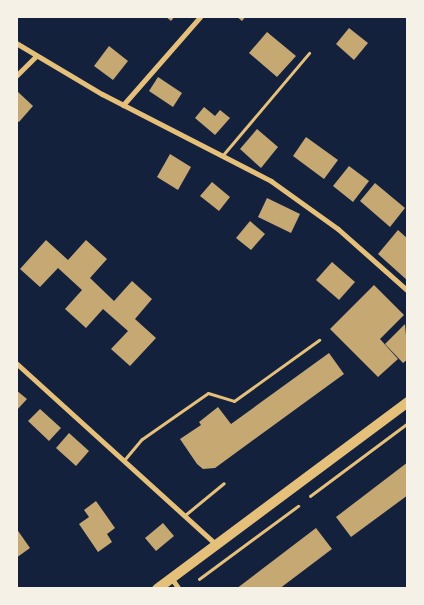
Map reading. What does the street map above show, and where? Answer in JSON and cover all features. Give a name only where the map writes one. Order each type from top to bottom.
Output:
[{"type":"main road","points":[[157,589],[218,546],[408,402]]},
{"type":"street","points":[[122,105],[201,16]]},
{"type":"street","points":[[16,43],[122,105],[271,181],[338,229],[408,291]]},
{"type":"street","points":[[16,76],[36,56]]},
{"type":"street","points":[[16,363],[218,546]]},
{"type":"street","points":[[172,578],[178,589]]},
{"type":"lane","points":[[222,156],[309,53]]},
{"type":"lane","points":[[124,459],[142,439],[208,393],[234,401],[319,340]]},
{"type":"lane","points":[[185,515],[224,483]]},
{"type":"path","points":[[310,496],[408,422]]},
{"type":"path","points":[[199,579],[298,506]]},
{"type":"building","points":[[165,16],[175,16],[171,21]]},
{"type":"building","points":[[236,16],[246,16],[242,21]]},
{"type":"building","points":[[349,28],[368,43],[354,60],[336,44]]},
{"type":"building","points":[[267,32],[296,56],[277,77],[249,53]]},
{"type":"building","points":[[109,46],[128,61],[113,80],[94,66]]},
{"type":"building","points":[[158,77],[182,93],[173,107],[149,91]]},
{"type":"building","points":[[17,91],[33,106],[19,122],[16,120]]},
{"type":"building","points":[[204,107],[215,116],[220,110],[230,118],[215,135],[195,118]]},
{"type":"building","points":[[257,129],[278,147],[261,168],[240,149]]},
{"type":"building","points":[[306,137],[338,160],[324,179],[293,156]]},
{"type":"building","points":[[170,154],[191,167],[178,190],[157,177]]},
{"type":"building","points":[[349,166],[369,181],[353,202],[333,186]]},
{"type":"building","points":[[212,182],[230,197],[219,211],[200,196]]},
{"type":"building","points":[[375,183],[405,208],[390,227],[360,201]]},
{"type":"building","points":[[267,198],[300,214],[291,233],[258,217]]},
{"type":"building","points":[[250,221],[265,234],[251,250],[236,238]]},
{"type":"building","points":[[398,230],[408,239],[408,281],[378,254]]},
{"type":"building","points":[[46,240],[68,260],[86,240],[107,259],[90,278],[114,301],[132,281],[152,299],[135,319],[156,338],[130,366],[111,349],[128,331],[103,309],[86,328],[65,309],[82,290],[58,268],[40,287],[20,269]]},
{"type":"building","points":[[332,262],[355,282],[339,300],[316,280]]},
{"type":"building","points":[[374,285],[404,315],[380,339],[398,359],[378,377],[330,329]]},
{"type":"building","points":[[405,324],[408,359],[403,363],[385,344]]},
{"type":"building","points":[[329,353],[344,374],[215,468],[203,469],[197,464],[180,439],[201,425],[199,422],[218,407],[231,424]]},
{"type":"building","points":[[16,390],[27,399],[16,411]]},
{"type":"building","points":[[40,409],[61,428],[49,441],[28,421]]},
{"type":"building","points":[[69,433],[89,451],[76,466],[56,448]]},
{"type":"building","points":[[408,462],[408,495],[351,537],[336,517]]},
{"type":"building","points":[[96,501],[115,528],[107,534],[112,542],[98,552],[79,524],[89,517],[84,510]]},
{"type":"building","points":[[163,523],[174,536],[156,551],[145,538]]},
{"type":"building","points":[[16,528],[30,548],[16,558]]},
{"type":"building","points":[[316,528],[332,549],[279,589],[236,589]]}]
